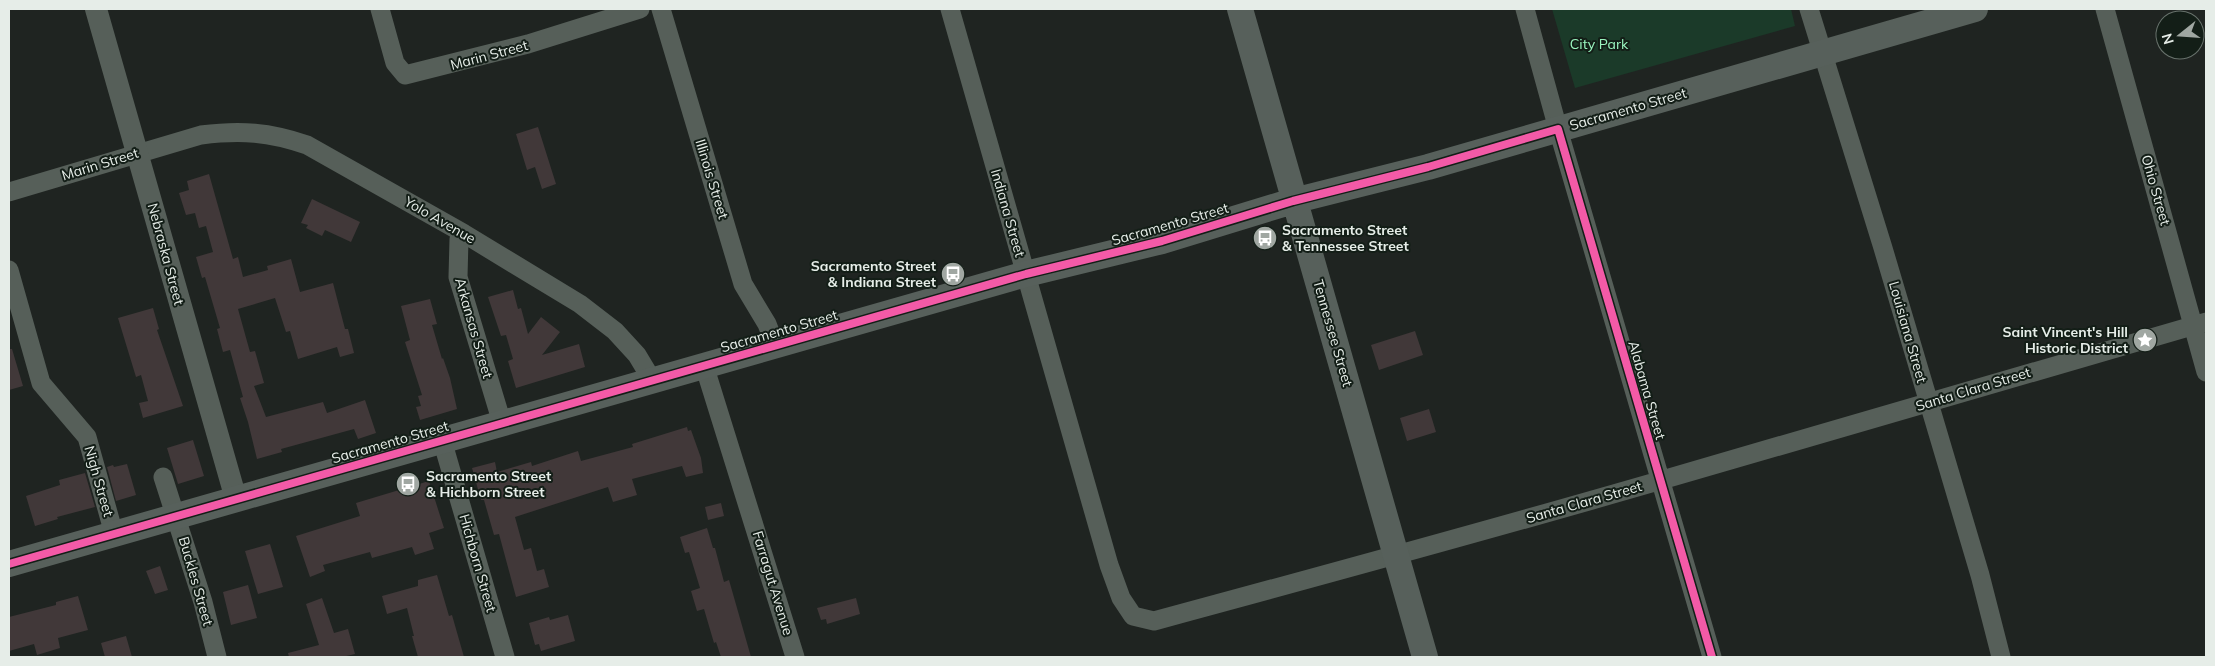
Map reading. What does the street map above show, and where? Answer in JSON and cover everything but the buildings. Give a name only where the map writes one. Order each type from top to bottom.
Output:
[{"type":"main road","name":"Tennessee Street","points":[[1240,9],[1293,201],[1320,284],[1425,657]]},
{"type":"main road","name":"Sacramento Street","points":[[9,564],[679,372],[708,376],[766,348],[1026,274],[1162,241],[1293,201],[1428,167],[1975,9]]},
{"type":"street","name":"Nebraska Street","points":[[96,9],[236,499]]},
{"type":"street","name":"Marin Street","points":[[380,9],[395,63],[405,75],[528,44],[640,9]]},
{"type":"street","name":"Illinois Street","points":[[661,9],[743,284],[767,324],[766,348]]},
{"type":"street","name":"Indiana Street","points":[[950,9],[1084,475]]},
{"type":"street","name":"Alabama Street","points":[[1526,9],[1558,129],[1712,657]]},
{"type":"street","name":"Louisiana Street","points":[[1809,9],[1821,54],[1883,248],[1980,575],[2001,657]]},
{"type":"street","name":"Ohio Street","points":[[2106,9],[2200,324],[2206,372]]},
{"type":"street","name":"Yolo Avenue","points":[[192,138],[232,131],[280,136],[307,145],[462,233],[580,304],[615,331],[637,354],[652,380]]},
{"type":"street","name":"Marin Street","points":[[9,192],[192,138]]},
{"type":"street","name":"Arkansas Street","points":[[462,233],[459,239],[458,277],[502,423]]},
{"type":"street","name":"Nigh Street","points":[[9,270],[41,383],[87,437],[114,534]]},
{"type":"street","name":"Santa Clara Street","points":[[1084,475],[1118,590],[1133,616],[1154,621],[1397,555],[2200,324]]},
{"type":"street","name":"Farragut Avenue","points":[[708,376],[795,657]]},
{"type":"street","name":"Hichborn Street","points":[[442,440],[505,657]]},
{"type":"street","name":"Buckles Street","points":[[163,478],[177,516],[217,657]]},
{"type":"green space","name":"City Park","points":[[1552,9],[1791,9],[1795,26],[1575,88]]},
{"type":"cycle path","points":[[9,564],[1026,274],[1162,241],[1293,201],[1428,167],[1558,129],[1712,657]]},
{"type":"place","name":"Sacramento Street & Tennessee Street","points":[[1265,238]]},
{"type":"place","name":"Sacramento Street & Indiana Street","points":[[953,274]]},
{"type":"place","name":"Saint Vincent's Hill Historic District","points":[[2145,340]]},
{"type":"place","name":"Sacramento Street & Hichborn Street","points":[[408,484]]}]
